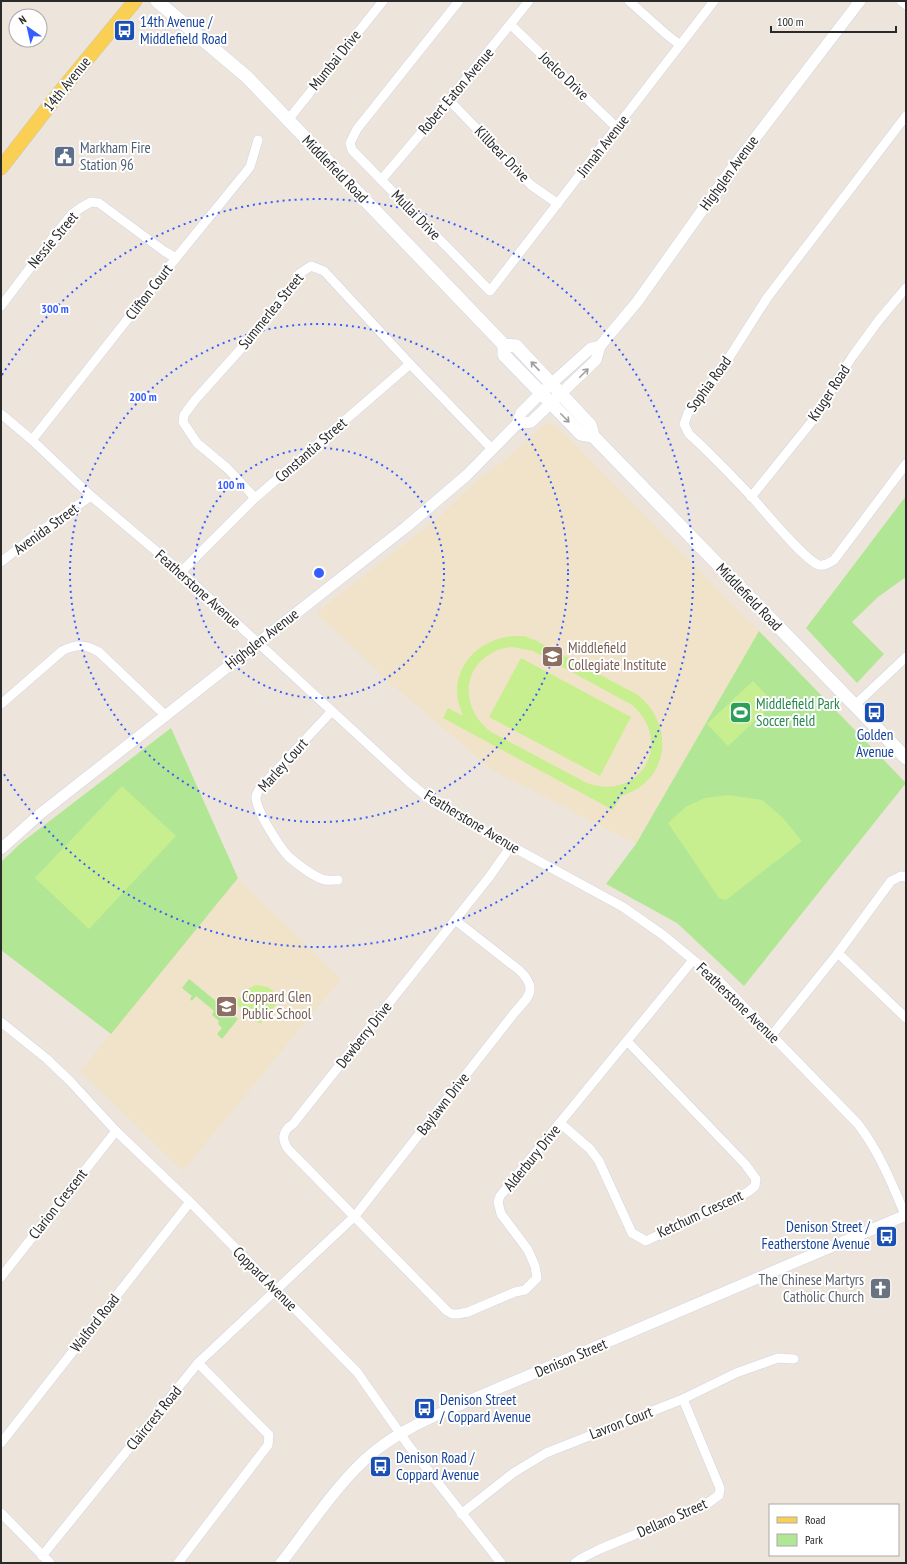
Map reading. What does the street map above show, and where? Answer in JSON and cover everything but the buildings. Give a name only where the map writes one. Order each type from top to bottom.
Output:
[{"type":"main road","name":"14th Avenue","points":[[1,168],[60,92],[135,1]]},
{"type":"main road","name":"Middlefield Road","points":[[157,1],[247,77],[504,345],[516,346],[551,384],[556,399]]},
{"type":"main road","name":"Middlefield Road","points":[[504,345],[504,355],[541,393],[556,399],[590,425],[593,436],[906,758]]},
{"type":"street","name":"Mumbai Drive","points":[[288,120],[383,1]]},
{"type":"street","name":"Mullai Drive","points":[[459,1],[356,129],[350,143],[352,150],[490,291]]},
{"type":"street","name":"Robert Eaton Avenue","points":[[382,179],[511,25],[529,1]]},
{"type":"street","points":[[630,1],[680,45]]},
{"type":"street","name":"Jinnah Avenue","points":[[490,291],[714,1]]},
{"type":"street","name":"Highglen Avenue","points":[[517,424],[532,422],[596,360],[600,346],[637,302],[732,167],[860,1]]},
{"type":"street","points":[[901,1],[906,5]]},
{"type":"street","name":"Joelco Drive","points":[[511,25],[617,128]]},
{"type":"street","name":"Killbear Drive","points":[[449,100],[531,185],[558,204]]},
{"type":"street","name":"Sophia Road","points":[[906,116],[767,298],[725,364],[685,417],[684,424],[689,434],[751,496],[760,508],[818,564],[828,564],[834,560],[906,464]]},
{"type":"street","name":"Clifton Court","points":[[32,440],[250,167],[258,140]]},
{"type":"street","name":"Nessie Street","points":[[1,306],[72,214],[91,202],[99,203],[164,251],[176,258]]},
{"type":"street","name":"Summerlea Street","points":[[255,498],[227,468],[197,443],[182,422],[184,415],[195,400],[247,342],[277,303],[294,285],[299,274],[311,266],[324,271],[410,364],[492,449]]},
{"type":"street","name":"Kruger Road","points":[[751,496],[813,420],[852,357],[879,320],[906,288]]},
{"type":"street","name":"Highglen Avenue","points":[[1,848],[40,814],[406,527],[467,475],[517,424],[521,413],[541,393],[591,348],[600,346]]},
{"type":"street","name":"Constantia Street","points":[[181,572],[255,498],[410,364]]},
{"type":"street","name":"Featherstone Avenue","points":[[1,414],[32,440],[91,496],[181,572],[258,642],[331,712],[433,802],[623,907],[663,935],[721,983],[858,1124],[872,1143],[906,1216]]},
{"type":"street","name":"Avenida Street","points":[[1,561],[91,496]]},
{"type":"street","points":[[1,704],[62,651],[78,645],[86,646],[99,652],[165,715]]},
{"type":"street","points":[[854,706],[906,658]]},
{"type":"street","name":"Marley Court","points":[[331,712],[261,787],[256,793],[256,799],[270,830],[289,857],[323,879],[338,880]]},
{"type":"street","name":"Dewberry Drive","points":[[354,1216],[284,1143],[284,1136],[287,1128],[293,1124],[490,876],[511,846]]},
{"type":"street","points":[[772,1036],[891,881],[901,876],[906,877]]},
{"type":"street","name":"Baylawn Drive","points":[[276,1290],[354,1216],[515,1012],[528,998],[531,988],[528,979],[520,970],[455,920]]},
{"type":"street","points":[[838,952],[906,1018]]},
{"type":"street","name":"Alderbury Drive","points":[[354,1216],[447,1311],[452,1314],[468,1312],[515,1292],[525,1290],[537,1278],[535,1266],[528,1250],[501,1214],[498,1202],[500,1196],[518,1176],[693,960]]},
{"type":"street","name":"Coppard Avenue","points":[[1,1022],[47,1059],[74,1085],[116,1131],[190,1202],[357,1372],[400,1433],[461,1514],[501,1563]]},
{"type":"street","name":"Ketchum Crescent","points":[[560,1123],[590,1149],[599,1161],[632,1233],[646,1240],[748,1192],[755,1186],[756,1179],[745,1164],[627,1041]]},
{"type":"street","name":"Clarion Crescent","points":[[1,1277],[116,1131]]},
{"type":"street","name":"Walford Road","points":[[1,1443],[190,1202]]},
{"type":"street","name":"Denison Street","points":[[281,1563],[358,1466],[375,1450],[400,1433],[466,1402],[906,1216]]},
{"type":"street","name":"Claircrest Road","points":[[42,1556],[198,1363],[276,1290]]},
{"type":"street","name":"Lavron Court","points":[[461,1514],[513,1473],[546,1453],[683,1399],[736,1373],[778,1358],[794,1359]]},
{"type":"street","points":[[178,1563],[268,1445],[269,1435],[198,1363]]},
{"type":"street","name":"Dellano Street","points":[[575,1563],[600,1549],[704,1506],[719,1494],[720,1488],[683,1399]]},
{"type":"street","points":[[1,1513],[50,1563]]},
{"type":"shaded area","name":"Middlefield Collegiate Institute","points":[[546,423],[557,426],[759,631],[636,844],[492,770],[390,683],[316,613],[438,518],[476,481],[504,461]]},
{"type":"shaded area","name":"Coppard Glen Public School","points":[[238,878],[341,979],[183,1171],[80,1071]]},
{"type":"green space","points":[[906,496],[906,577],[878,597],[852,622],[884,654],[857,683],[806,628]]},
{"type":"green space","points":[[759,631],[906,783],[744,986],[677,923],[606,884],[636,844]]},
{"type":"green space","points":[[524,636],[535,640],[638,695],[650,708],[658,722],[662,737],[662,752],[657,766],[649,779],[637,789],[621,796],[613,810],[443,718],[448,708],[463,716],[458,701],[457,692],[461,670],[466,661],[481,647],[500,638]],"holes":[[[512,647],[533,651],[632,705],[645,720],[651,736],[651,751],[646,765],[636,777],[622,784],[606,787],[587,783],[491,732],[482,723],[470,703],[470,680],[474,670],[481,661],[499,650]]]},
{"type":"green space","points":[[521,658],[631,717],[600,776],[489,717]]},
{"type":"green space","name":"Middlefield Park Soccer field","points":[[753,681],[774,703],[728,746],[707,724]]},
{"type":"green space","points":[[171,728],[238,878],[111,1034],[1,950],[1,862],[21,843]]},
{"type":"green space","points":[[122,786],[176,836],[89,929],[35,878]]},
{"type":"green space","points":[[729,795],[762,800],[782,817],[802,841],[726,900],[719,898],[668,823],[687,806],[705,798]]},
{"type":"green space","points":[[189,979],[238,1019],[222,1039],[217,1034],[222,1028],[218,1024],[219,1021],[212,1015],[214,1011],[196,996],[192,1001],[190,999],[192,996],[182,988]]},
{"type":"green space","points":[[256,985],[268,987],[281,998],[260,1024],[236,1004],[239,997],[244,992]]},
{"type":"place","name":"14th Avenue / Middlefield Road","points":[[125,31]]},
{"type":"place","name":"Markham Fire Station 96","points":[[64,157]]},
{"type":"place","name":"Middlefield Collegiate Institute","points":[[553,657]]},
{"type":"place","name":"Golden Avenue","points":[[875,712]]},
{"type":"place","name":"Middlefield Park Soccer field","points":[[740,713]]},
{"type":"place","name":"Coppard Glen Public School","points":[[226,1006]]},
{"type":"place","name":"Denison Street / Featherstone Avenue","points":[[886,1236]]},
{"type":"place","name":"The Chinese Martyrs Catholic Church","points":[[880,1289]]},
{"type":"place","name":"Denison Street / Coppard Avenue","points":[[425,1409]]},
{"type":"place","name":"Denison Road / Coppard Avenue","points":[[380,1467]]}]
